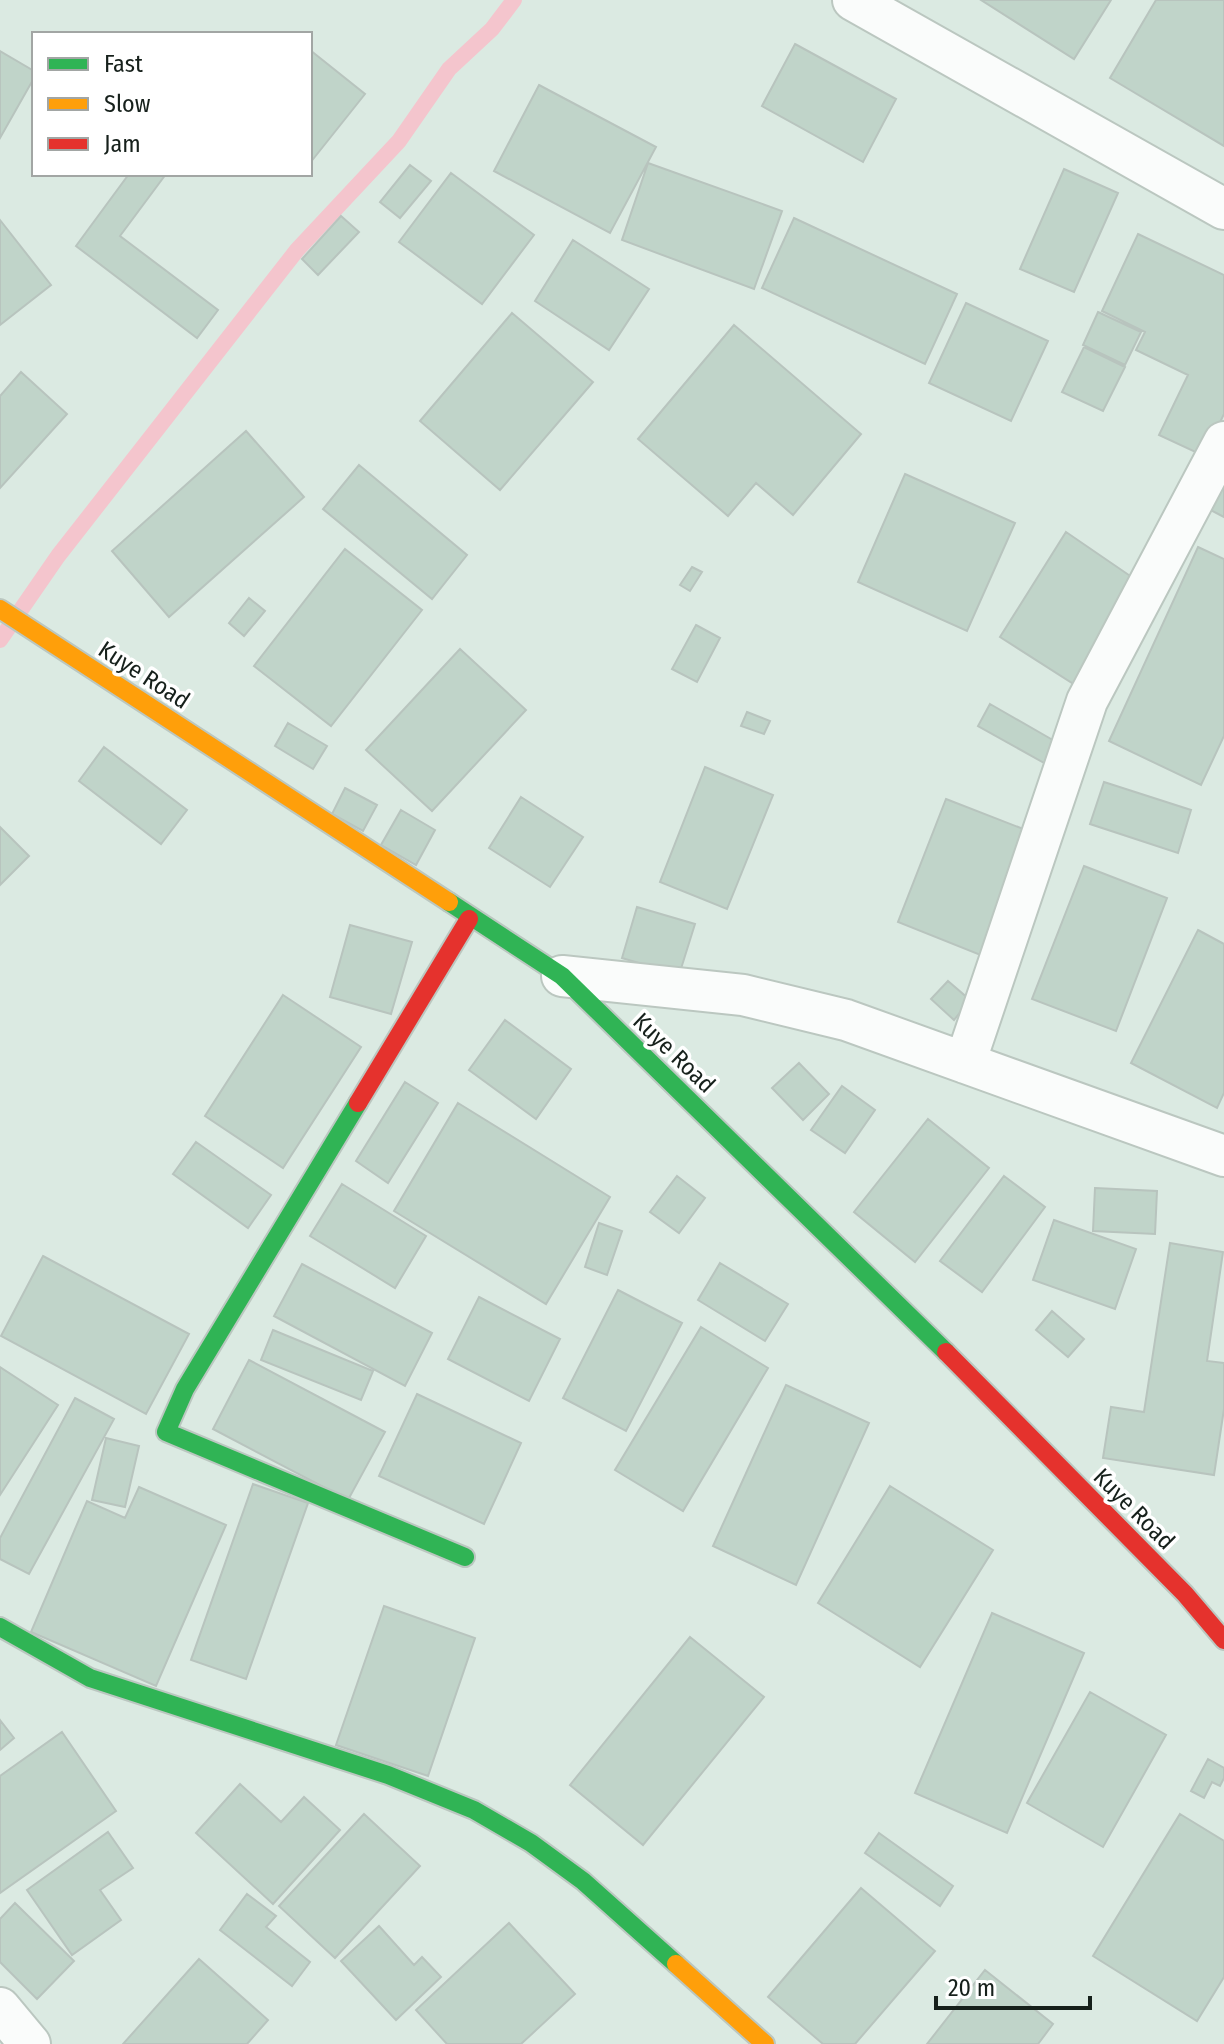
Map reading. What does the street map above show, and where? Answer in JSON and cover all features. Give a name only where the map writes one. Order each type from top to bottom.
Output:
[{"type":"street","points":[[853,0],[1224,209]]},
{"type":"street","points":[[965,1063],[1087,701],[1224,442]]},
{"type":"street","name":"Kuye Road","points":[[0,609],[469,919],[562,976],[946,1352],[1185,1594],[1224,1640]]},
{"type":"street","points":[[465,1557],[214,1455],[166,1432],[185,1389],[469,919]]},
{"type":"street","points":[[562,976],[743,995],[846,1020],[1224,1156]]},
{"type":"street","points":[[0,1627],[90,1678],[388,1775],[474,1810],[531,1843],[583,1881],[765,2044]]},
{"type":"street","points":[[0,2008],[30,2044]]},
{"type":"building","points":[[981,0],[1111,0],[1074,59]]},
{"type":"building","points":[[1156,0],[1224,0],[1224,146],[1110,78]]},
{"type":"building","points":[[795,44],[896,99],[863,162],[762,106]]},
{"type":"building","points":[[0,51],[32,70],[32,82],[0,138]]},
{"type":"building","points":[[312,52],[365,94],[312,160]]},
{"type":"building","points":[[539,85],[656,147],[610,233],[494,171]]},
{"type":"building","points":[[648,163],[782,211],[754,289],[622,240]]},
{"type":"building","points":[[410,165],[431,181],[400,218],[380,202]]},
{"type":"building","points":[[1064,169],[1118,193],[1074,292],[1020,269]]},
{"type":"building","points":[[451,173],[534,235],[482,304],[399,242]]},
{"type":"building","points":[[128,176],[165,176],[120,236],[218,310],[197,338],[76,246]]},
{"type":"building","points":[[341,216],[359,232],[318,275],[302,259]]},
{"type":"building","points":[[794,218],[957,294],[925,364],[762,288]]},
{"type":"building","points":[[0,220],[51,285],[0,325]]},
{"type":"building","points":[[1138,234],[1224,275],[1224,414],[1204,456],[1159,435],[1188,375],[1136,350],[1145,332],[1102,311]]},
{"type":"building","points":[[573,240],[649,289],[609,350],[535,301]]},
{"type":"building","points":[[966,303],[1048,341],[1011,421],[929,383]]},
{"type":"building","points":[[1098,312],[1141,332],[1125,365],[1083,345]]},
{"type":"building","points":[[512,313],[593,382],[500,490],[420,421]]},
{"type":"building","points":[[734,325],[861,434],[793,515],[756,483],[728,516],[638,439]]},
{"type":"building","points":[[1084,347],[1125,367],[1103,411],[1062,392]]},
{"type":"building","points":[[21,372],[67,414],[0,488],[0,396]]},
{"type":"building","points":[[246,431],[304,497],[169,617],[112,551]]},
{"type":"building","points":[[1224,459],[1224,517],[1201,505]]},
{"type":"building","points":[[359,465],[467,555],[432,599],[323,509]]},
{"type":"building","points":[[905,474],[1015,523],[967,631],[858,582]]},
{"type":"building","points":[[1066,532],[1139,582],[1083,690],[1000,637]]},
{"type":"building","points":[[1198,547],[1224,559],[1224,736],[1201,785],[1109,741]]},
{"type":"building","points":[[345,549],[422,610],[331,726],[254,666]]},
{"type":"building","points":[[692,567],[702,572],[690,591],[680,585]]},
{"type":"building","points":[[249,598],[265,611],[244,636],[229,623]]},
{"type":"building","points":[[696,625],[720,638],[697,682],[672,669]]},
{"type":"building","points":[[460,649],[526,710],[432,811],[366,750]]},
{"type":"building","points":[[990,704],[1058,743],[1046,764],[978,726]]},
{"type":"building","points":[[747,712],[770,721],[764,734],[741,726]]},
{"type":"building","points":[[288,723],[327,746],[313,769],[275,746]]},
{"type":"building","points":[[104,747],[187,810],[161,844],[79,781]]},
{"type":"building","points":[[705,767],[773,795],[727,909],[660,882]]},
{"type":"building","points":[[1104,782],[1191,810],[1178,853],[1090,824]]},
{"type":"building","points":[[345,788],[377,805],[363,831],[332,814]]},
{"type":"building","points":[[521,797],[583,837],[550,887],[489,848]]},
{"type":"building","points":[[946,799],[1031,832],[983,956],[898,922]]},
{"type":"building","points":[[401,810],[435,830],[416,865],[381,845]]},
{"type":"building","points":[[0,827],[29,856],[0,885]]},
{"type":"building","points":[[1084,866],[1167,898],[1116,1031],[1032,999]]},
{"type":"building","points":[[637,907],[695,924],[679,975],[622,958]]},
{"type":"building","points":[[350,925],[412,942],[391,1014],[330,997]]},
{"type":"building","points":[[1198,930],[1224,944],[1224,1093],[1217,1108],[1131,1063]]},
{"type":"building","points":[[948,981],[970,1000],[954,1020],[931,999]]},
{"type":"building","points":[[283,995],[361,1047],[283,1168],[205,1116]]},
{"type":"building","points":[[505,1020],[571,1069],[536,1119],[469,1070]]},
{"type":"building","points":[[799,1063],[829,1094],[803,1120],[772,1088]]},
{"type":"building","points":[[405,1082],[438,1103],[388,1183],[356,1161]]},
{"type":"building","points":[[842,1086],[875,1110],[845,1153],[811,1130]]},
{"type":"building","points":[[458,1103],[610,1197],[546,1304],[394,1211]]},
{"type":"building","points":[[928,1119],[989,1168],[915,1262],[854,1212]]},
{"type":"building","points":[[196,1142],[271,1195],[248,1228],[173,1174]]},
{"type":"building","points":[[677,1176],[705,1198],[679,1233],[650,1212]]},
{"type":"building","points":[[1004,1176],[1045,1207],[982,1292],[940,1261]]},
{"type":"building","points":[[342,1184],[426,1236],[395,1288],[310,1236]]},
{"type":"building","points":[[1095,1188],[1157,1191],[1155,1234],[1093,1231]]},
{"type":"building","points":[[1054,1220],[1136,1249],[1115,1309],[1033,1280]]},
{"type":"building","points":[[599,1223],[622,1231],[607,1275],[585,1267]]},
{"type":"building","points":[[1170,1243],[1223,1252],[1207,1361],[1224,1363],[1224,1409],[1214,1475],[1103,1458],[1111,1407],[1144,1412]]},
{"type":"building","points":[[43,1256],[189,1334],[146,1414],[1,1336]]},
{"type":"building","points":[[720,1263],[788,1304],[765,1341],[698,1300]]},
{"type":"building","points":[[302,1264],[432,1333],[405,1386],[274,1316]]},
{"type":"building","points":[[618,1290],[682,1323],[626,1431],[563,1398]]},
{"type":"building","points":[[479,1297],[560,1339],[529,1401],[448,1359]]},
{"type":"building","points":[[1052,1311],[1084,1339],[1068,1357],[1036,1330]]},
{"type":"building","points":[[701,1327],[768,1368],[683,1511],[615,1470]]},
{"type":"building","points":[[273,1330],[373,1371],[361,1400],[261,1360]]},
{"type":"building","points":[[249,1360],[385,1432],[348,1500],[213,1429]]},
{"type":"building","points":[[0,1367],[58,1405],[0,1495]]},
{"type":"building","points":[[786,1385],[869,1423],[796,1585],[713,1546]]},
{"type":"building","points":[[417,1394],[521,1443],[484,1524],[379,1476]]},
{"type":"building","points":[[75,1398],[114,1419],[29,1574],[0,1559],[0,1538]]},
{"type":"building","points":[[106,1438],[139,1446],[125,1507],[92,1500]]},
{"type":"building","points":[[253,1484],[308,1503],[246,1679],[191,1660]]},
{"type":"building","points":[[890,1486],[993,1550],[920,1667],[818,1603]]},
{"type":"building","points":[[139,1487],[226,1525],[156,1686],[31,1632],[87,1501],[125,1518]]},
{"type":"building","points":[[384,1606],[475,1638],[428,1776],[336,1745]]},
{"type":"building","points":[[992,1613],[1084,1653],[1007,1833],[915,1793]]},
{"type":"building","points":[[690,1637],[764,1697],[643,1845],[570,1785]]},
{"type":"building","points":[[1090,1692],[1166,1735],[1103,1847],[1027,1803]]},
{"type":"building","points":[[0,1720],[14,1738],[0,1750]]},
{"type":"building","points":[[62,1732],[116,1811],[0,1893],[0,1776]]},
{"type":"building","points":[[1208,1759],[1224,1768],[1224,1778],[1220,1786],[1212,1782],[1204,1798],[1191,1791]]},
{"type":"building","points":[[240,1784],[281,1822],[304,1797],[340,1830],[273,1904],[196,1833]]},
{"type":"building","points":[[364,1814],[420,1866],[335,1958],[279,1906]]},
{"type":"building","points":[[1180,1814],[1224,1841],[1224,1977],[1197,2021],[1093,1956]]},
{"type":"building","points":[[108,1832],[133,1868],[100,1890],[121,1920],[72,1955],[27,1890]]},
{"type":"building","points":[[879,1833],[953,1886],[940,1906],[865,1853]]},
{"type":"building","points":[[861,1888],[935,1951],[855,2044],[823,2044],[768,1997]]},
{"type":"building","points":[[247,1894],[276,1916],[266,1927],[310,1962],[292,1986],[220,1930]]},
{"type":"building","points":[[15,1903],[74,1961],[37,1999],[0,1962],[0,1919]]},
{"type":"building","points":[[509,1923],[575,1994],[521,2044],[447,2044],[416,2010]]},
{"type":"building","points":[[379,1926],[414,1965],[422,1957],[441,1977],[396,2020],[341,1961]]},
{"type":"building","points":[[199,1959],[268,2020],[247,2044],[123,2044]]},
{"type":"building","points":[[985,1970],[1053,2024],[1038,2044],[927,2044]]},
{"type":"waterway","points":[[0,640],[58,556],[297,250],[399,141],[449,69],[492,29],[514,0]]},
{"type":"traffic: fast","points":[[449,902],[562,976],[946,1352]]},
{"type":"traffic: fast","points":[[358,1103],[185,1389],[166,1432],[465,1557]]},
{"type":"traffic: fast","points":[[0,1627],[90,1678],[388,1775],[474,1810],[531,1843],[583,1881],[676,1964]]},
{"type":"traffic: slow","points":[[0,609],[449,902]]},
{"type":"traffic: slow","points":[[676,1964],[765,2044]]},
{"type":"traffic: jam","points":[[358,1103],[469,919]]},
{"type":"traffic: jam","points":[[946,1352],[1185,1594],[1224,1640]]}]
